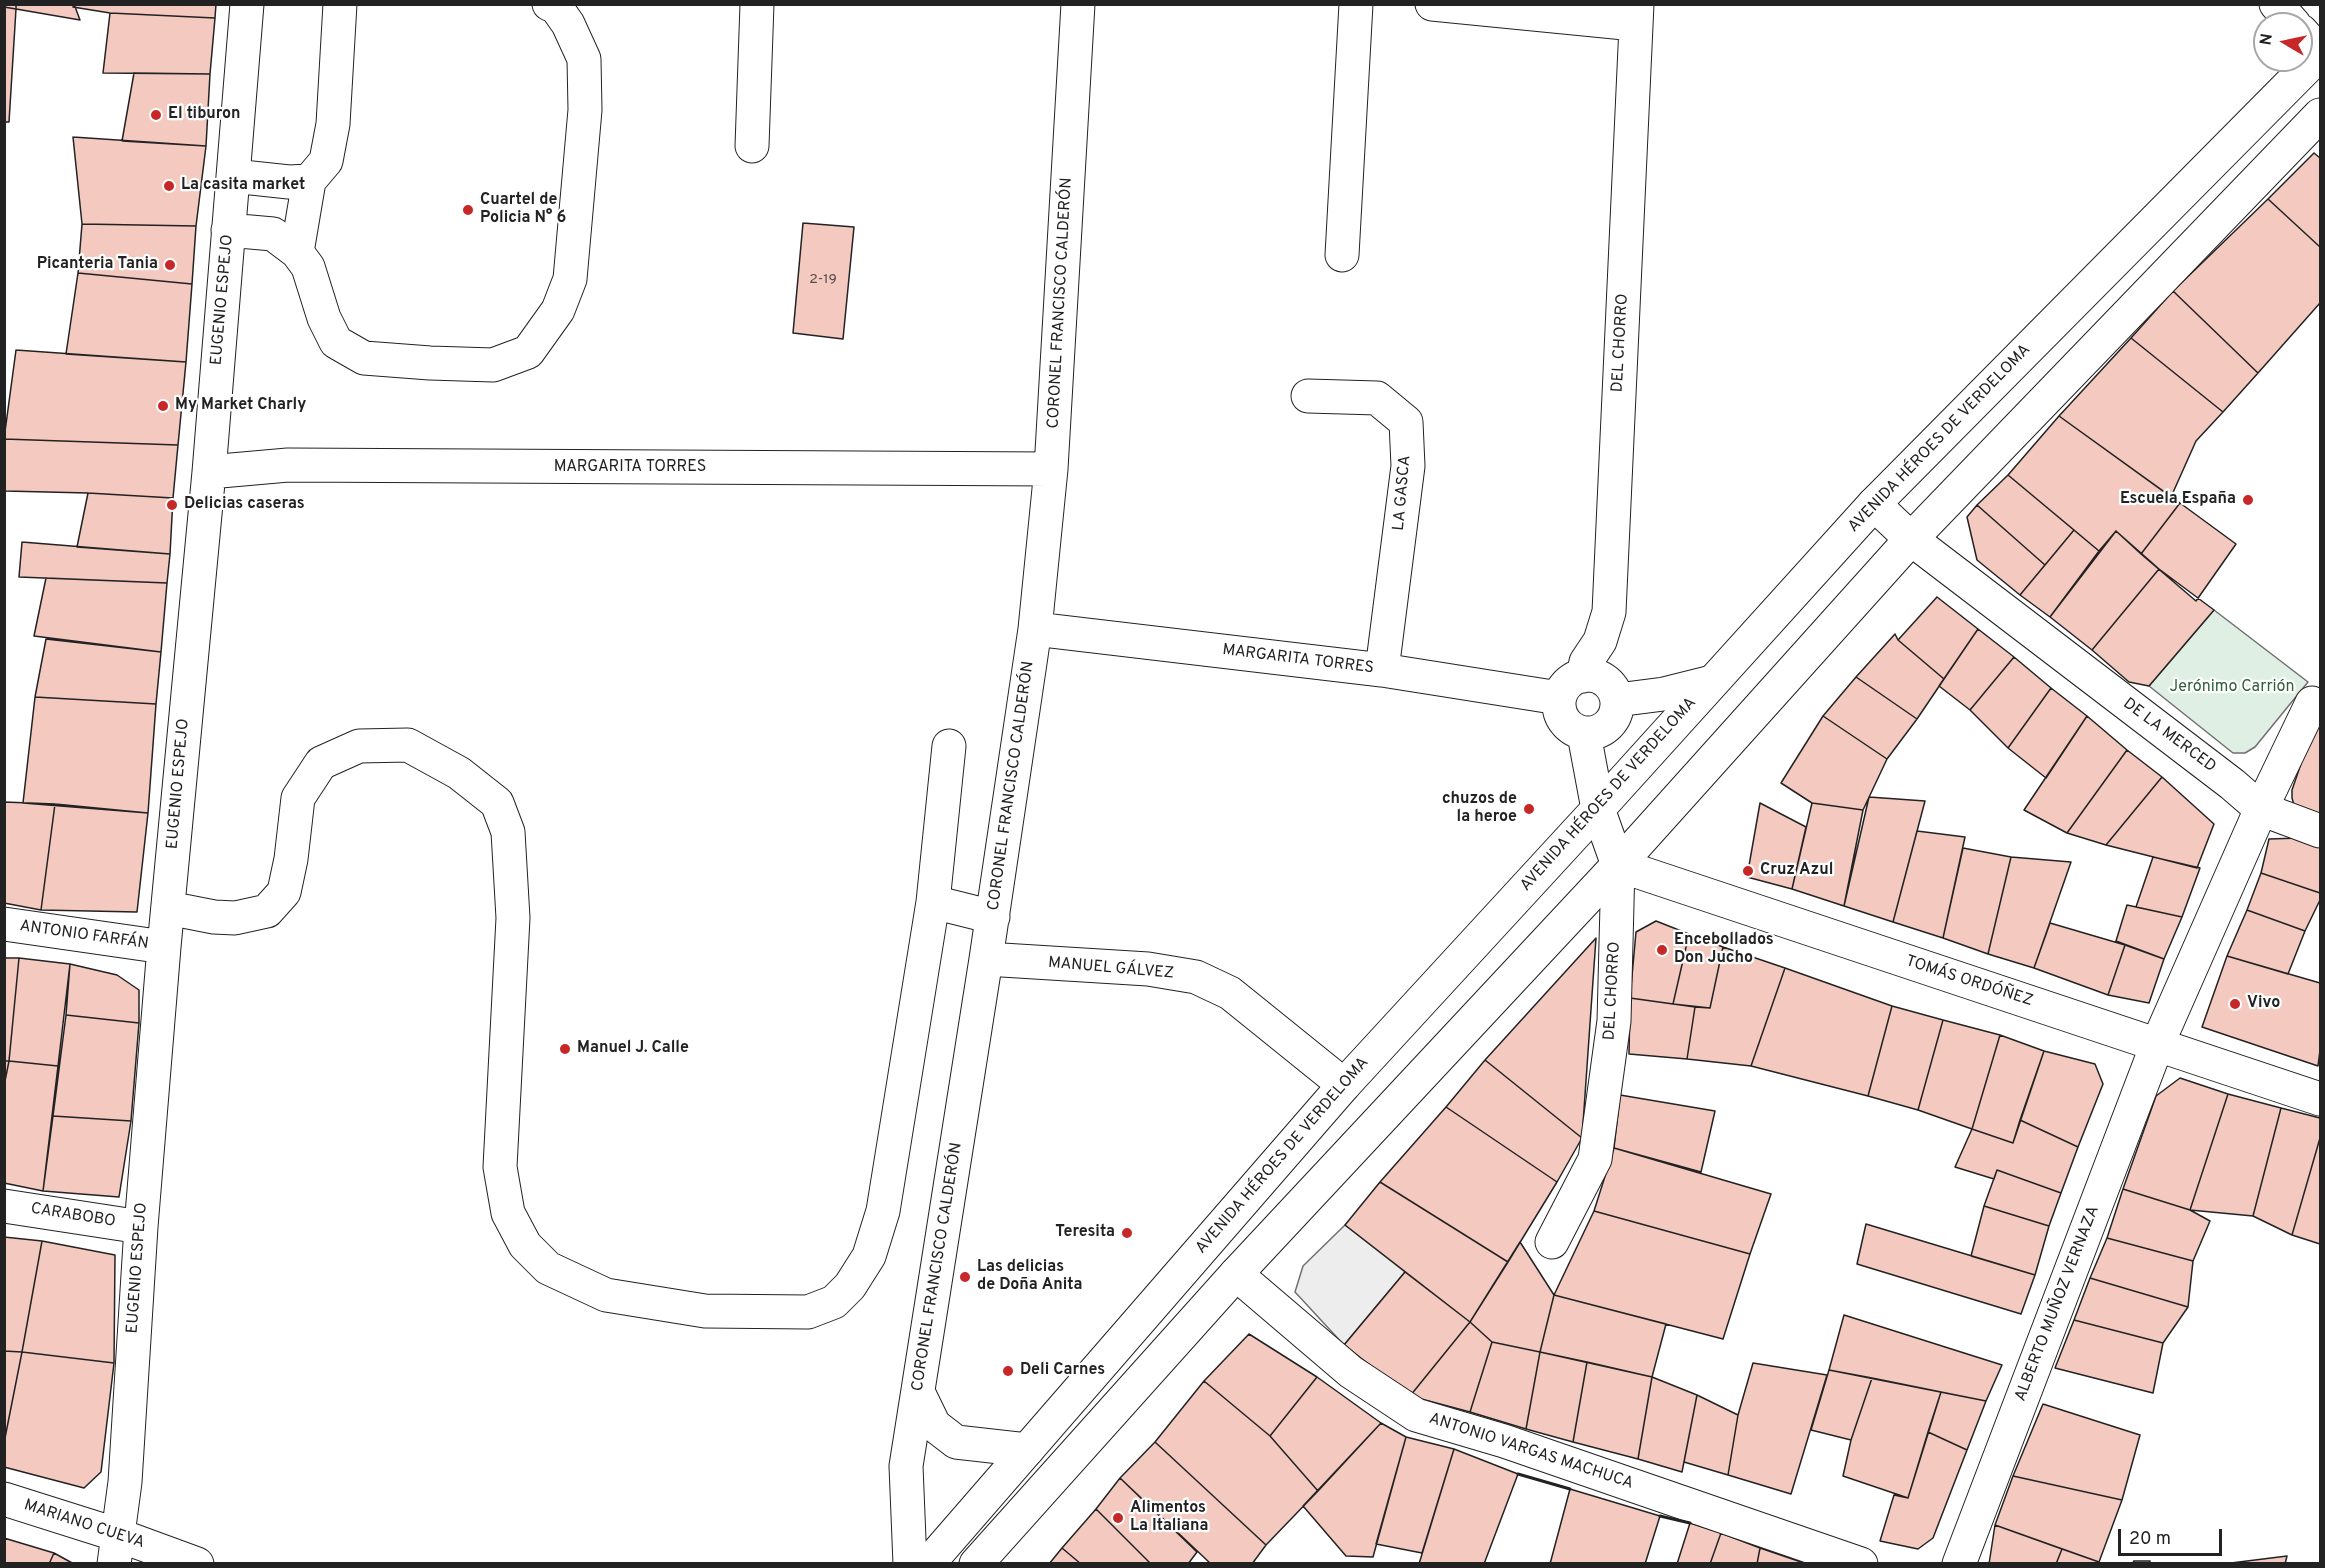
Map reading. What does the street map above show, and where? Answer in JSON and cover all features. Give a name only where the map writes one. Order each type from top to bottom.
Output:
[{"type":"street","name":"EUGENIO ESPEJO","points":[[116,1549],[124,1482],[141,1227],[164,947],[209,472],[247,4]]},
{"type":"street","points":[[297,252],[309,181],[326,161],[333,124],[340,4]]},
{"type":"street","points":[[228,230],[273,234],[297,252],[308,267],[324,318],[336,342],[364,358],[493,365],[528,352],[558,310],[570,279],[585,110],[584,59],[568,24],[556,7],[549,4]]},
{"type":"street","points":[[752,146],[757,4]]},
{"type":"street","name":"CORONEL FRANCISCO CALDERÓN","points":[[910,1563],[906,1466],[993,917],[1035,629],[1051,469],[1078,4]]},
{"type":"street","points":[[1342,255],[1356,4]]},
{"type":"street","points":[[1432,4],[1636,14]]},
{"type":"street","name":"DEL CHORRO","points":[[1582,675],[1586,662],[1600,641],[1609,612],[1636,14]]},
{"type":"street","name":"AVENIDA HÉROES DE VERDELOMA","points":[[928,1563],[1344,1085],[1874,504],[2320,53]]},
{"type":"street","points":[[976,1563],[1236,1274],[1618,865],[1911,540],[2320,115]]},
{"type":"street","points":[[232,176],[289,182],[309,181]]},
{"type":"street","name":"LA GASCA","points":[[1308,396],[1377,398],[1406,422],[1408,466],[1382,670]]},
{"type":"street","name":"MARGARITA TORRES","points":[[209,472],[288,465],[1051,469]]},
{"type":"street","name":"DE LA MERCED","points":[[1874,504],[1911,540],[2232,784],[2261,809]]},
{"type":"street","name":"MARGARITA TORRES","points":[[1035,629],[1382,670],[1559,698]]},
{"type":"street","points":[[1582,675],[1601,678],[1614,691],[1617,700],[1614,717],[1601,731],[1584,734],[1575,731],[1562,718],[1559,698],[1567,684],[1582,675]]},
{"type":"street","points":[[1617,700],[1664,694],[1712,682]]},
{"type":"street","points":[[2157,1045],[2261,809],[2312,703]]},
{"type":"street","name":"DEL CHORRO","points":[[1552,1242],[1594,1159],[1614,1021],[1618,865],[1598,809],[1584,734]]},
{"type":"street","points":[[168,908],[214,917],[235,918],[267,911],[284,891],[291,859],[298,798],[321,763],[358,746],[408,745],[459,773],[497,803],[508,832],[513,918],[500,1167],[508,1213],[525,1245],[548,1268],[606,1295],[705,1311],[808,1312],[834,1302],[850,1286],[869,1256],[883,1211],[933,902],[949,746]]},
{"type":"street","points":[[2261,809],[2320,831]]},
{"type":"street","name":"TOMÁS ORDÓÑEZ","points":[[1618,865],[2320,1099]]},
{"type":"street","points":[[933,902],[993,917]]},
{"type":"street","name":"ANTONIO FARFÁN","points":[[4,924],[164,947]]},
{"type":"street","name":"MANUEL GÁLVEZ","points":[[986,959],[1148,969],[1197,977],[1230,993],[1344,1085]]},
{"type":"street","name":"ALBERTO MUÑOZ VERNAZA","points":[[1959,1563],[2157,1045]]},
{"type":"street","name":"CARABOBO","points":[[4,1206],[141,1227]]},
{"type":"street","name":"ANTONIO VARGAS MACHUCA","points":[[1236,1274],[1351,1372],[1416,1415],[1504,1441],[1862,1563]]},
{"type":"street","points":[[918,1392],[934,1425],[956,1442],[1027,1450]]},
{"type":"street","name":"MARIANO CUEVA","points":[[4,1499],[116,1549],[197,1563]]},
{"type":"green space","name":"Jerónimo Carrión","points":[[2214,610],[2308,682],[2255,747],[2245,753],[2233,753],[2149,686]]},
{"type":"shaded area","points":[[1345,1225],[1405,1272],[1344,1345],[1295,1292],[1303,1266]]},
{"type":"building","points":[[4,4],[16,4],[16,9],[4,7]]},
{"type":"building","points":[[16,4],[74,4],[80,20],[16,9]]},
{"type":"building","points":[[74,4],[216,4],[215,18],[110,13],[73,7]]},
{"type":"building","points":[[4,7],[16,9],[9,122],[4,122]]},
{"type":"building","points":[[110,13],[215,18],[210,74],[103,73]]},
{"type":"building","points":[[134,73],[210,74],[206,146],[122,141]]},
{"type":"building","points":[[73,137],[206,146],[196,226],[82,224]]},
{"type":"building","points":[[2314,153],[2320,158],[2320,247],[2268,199]]},
{"type":"building","points":[[2268,199],[2320,247],[2320,303],[2258,373],[2173,291]]},
{"type":"building","points":[[803,223],[854,227],[843,339],[793,333]]},
{"type":"building","points":[[82,224],[196,226],[192,284],[78,273]]},
{"type":"building","points":[[78,273],[192,284],[186,362],[66,354]]},
{"type":"building","points":[[2173,291],[2258,373],[2223,412],[2131,338]]},
{"type":"building","points":[[2131,338],[2223,412],[2196,441],[2171,497],[2059,416]]},
{"type":"building","points":[[16,350],[186,362],[178,445],[4,439]]},
{"type":"building","points":[[2059,416],[2180,503],[2141,554],[2116,531],[2099,551],[2008,475]]},
{"type":"building","points":[[4,439],[178,445],[173,498],[5,491]]},
{"type":"building","points":[[2008,475],[2074,530],[2045,565],[1977,505]]},
{"type":"building","points":[[88,493],[173,498],[170,554],[77,547]]},
{"type":"building","points":[[2180,503],[2236,544],[2196,601],[2141,554]]},
{"type":"building","points":[[1977,505],[2045,565],[2020,595],[1977,560],[1967,517]]},
{"type":"building","points":[[2074,530],[2099,551],[2050,617],[2020,595]]},
{"type":"building","points":[[2116,531],[2159,569],[2092,650],[2050,617]]},
{"type":"building","points":[[22,542],[170,554],[167,583],[19,577]]},
{"type":"building","points":[[2159,569],[2214,610],[2149,686],[2129,682],[2092,650]]},
{"type":"building","points":[[46,578],[167,583],[161,652],[34,636]]},
{"type":"building","points":[[1937,597],[1978,629],[1944,679],[1898,640]]},
{"type":"building","points":[[1978,629],[2014,657],[1970,710],[1939,686]]},
{"type":"building","points":[[1895,634],[1898,640],[1944,679],[1917,719],[1856,677]]},
{"type":"building","points":[[46,639],[161,652],[156,704],[35,697]]},
{"type":"building","points":[[2014,657],[2051,688],[2008,748],[1970,710]]},
{"type":"building","points":[[1856,677],[1917,719],[1887,759],[1823,716]]},
{"type":"building","points":[[2051,688],[2087,716],[2046,778],[2008,748]]},
{"type":"building","points":[[35,697],[156,704],[148,813],[23,803]]},
{"type":"building","points":[[2319,711],[2320,816],[2294,805],[2292,798],[2292,790]]},
{"type":"building","points":[[1823,716],[1887,759],[1863,810],[1812,803],[1781,783]]},
{"type":"building","points":[[2087,716],[2127,750],[2067,833],[2024,810]]},
{"type":"building","points":[[2127,750],[2162,777],[2106,845],[2067,833]]},
{"type":"building","points":[[2162,777],[2214,824],[2197,868],[2106,845]]},
{"type":"building","points":[[1869,797],[1925,801],[1893,922],[1844,906]]},
{"type":"building","points":[[4,802],[55,804],[41,910],[4,903]]},
{"type":"building","points":[[1760,803],[1806,827],[1792,889],[1747,877]]},
{"type":"building","points":[[1812,803],[1863,810],[1844,906],[1792,889]]},
{"type":"building","points":[[55,804],[148,813],[137,912],[41,910]]},
{"type":"building","points":[[1917,831],[1965,837],[1943,938],[1893,922]]},
{"type":"building","points":[[2300,838],[2320,845],[2320,893],[2261,873],[2269,839]]},
{"type":"building","points":[[1963,848],[2011,857],[1988,954],[1943,938]]},
{"type":"building","points":[[2011,857],[2071,862],[2034,968],[1988,954]]},
{"type":"building","points":[[2153,857],[2200,868],[2182,917],[2136,907]]},
{"type":"building","points":[[2261,873],[2320,893],[2320,900],[2305,931],[2247,910]]},
{"type":"building","points":[[2127,905],[2182,917],[2164,959],[2116,941]]},
{"type":"building","points":[[2247,910],[2305,931],[2288,974],[2227,956]]},
{"type":"building","points":[[1656,921],[1689,934],[1673,1004],[1630,998],[1636,932]]},
{"type":"building","points":[[2050,923],[2125,945],[2108,995],[2034,968]]},
{"type":"building","points":[[1689,934],[1723,947],[1710,1008],[1673,1004]]},
{"type":"building","points":[[1596,938],[1582,1138],[1485,1060]]},
{"type":"building","points":[[2125,945],[2164,959],[2149,1003],[2108,995]]},
{"type":"building","points":[[1723,947],[1785,968],[1751,1066],[1687,1059],[1695,1007],[1710,1008]]},
{"type":"building","points":[[2227,956],[2320,983],[2318,1066],[2202,1027]]},
{"type":"building","points":[[4,958],[19,958],[9,1061],[4,1061]]},
{"type":"building","points":[[19,958],[70,964],[58,1066],[9,1061]]},
{"type":"building","points":[[70,964],[117,975],[139,990],[139,1023],[66,1015]]},
{"type":"building","points":[[1785,968],[1892,1006],[1868,1096],[1751,1066]]},
{"type":"building","points":[[1630,998],[1695,1007],[1687,1059],[1629,1054]]},
{"type":"building","points":[[1892,1006],[1943,1020],[1918,1110],[1868,1096]]},
{"type":"building","points":[[66,1015],[139,1023],[131,1121],[53,1116]]},
{"type":"building","points":[[1943,1020],[2000,1035],[1972,1129],[1918,1110]]},
{"type":"building","points":[[2000,1035],[2044,1051],[2013,1143],[1972,1129]]},
{"type":"building","points":[[2044,1051],[2095,1064],[2103,1084],[2078,1147],[2020,1120]]},
{"type":"building","points":[[1485,1060],[1582,1138],[1557,1182],[1446,1107]]},
{"type":"building","points":[[4,1061],[9,1061],[4,1086]]},
{"type":"building","points":[[9,1061],[58,1066],[43,1191],[4,1183],[4,1086]]},
{"type":"building","points":[[2180,1078],[2228,1094],[2190,1210],[2123,1189],[2156,1096]]},
{"type":"building","points":[[2228,1094],[2281,1108],[2253,1216],[2190,1210]]},
{"type":"building","points":[[1620,1095],[1715,1111],[1701,1172],[1614,1148]]},
{"type":"building","points":[[1446,1107],[1557,1182],[1508,1262],[1380,1182]]},
{"type":"building","points":[[2281,1108],[2320,1118],[2320,1138],[2292,1235],[2253,1216]]},
{"type":"building","points":[[53,1116],[131,1121],[119,1197],[43,1191]]},
{"type":"building","points":[[2020,1120],[2078,1147],[2061,1193],[1997,1170],[1994,1179],[1955,1167],[1972,1129],[2013,1143]]},
{"type":"building","points":[[2320,1138],[2320,1244],[2292,1235]]},
{"type":"building","points":[[1614,1148],[1771,1194],[1750,1254],[1594,1211]]},
{"type":"building","points":[[1997,1170],[2061,1193],[2049,1226],[1984,1206]]},
{"type":"building","points":[[1380,1182],[1508,1262],[1470,1322],[1345,1225]]},
{"type":"building","points":[[2123,1189],[2190,1210],[2210,1221],[2193,1261],[2107,1238]]},
{"type":"building","points":[[1984,1206],[2049,1226],[2035,1275],[1971,1256]]},
{"type":"building","points":[[1594,1211],[1750,1254],[1723,1339],[1554,1295]]},
{"type":"building","points":[[1866,1224],[2035,1275],[2021,1314],[1857,1264]]},
{"type":"building","points":[[4,1237],[42,1241],[22,1352],[4,1351]]},
{"type":"building","points":[[2107,1238],[2193,1261],[2188,1307],[2090,1278]]},
{"type":"building","points":[[42,1241],[115,1255],[114,1363],[22,1352]]},
{"type":"building","points":[[1520,1242],[1554,1295],[1540,1352],[1492,1342],[1470,1322]]},
{"type":"building","points":[[1405,1272],[1470,1322],[1410,1396],[1344,1345]]},
{"type":"building","points":[[2090,1278],[2188,1307],[2163,1343],[2074,1320]]},
{"type":"building","points":[[1554,1295],[1666,1324],[1652,1377],[1540,1352]]},
{"type":"building","points":[[1844,1315],[2002,1365],[1986,1401],[1829,1370]]},
{"type":"building","points":[[2074,1320],[2163,1343],[2153,1393],[2055,1368]]},
{"type":"building","points":[[1470,1322],[1492,1342],[1470,1412],[1410,1396]]},
{"type":"building","points":[[1249,1334],[1317,1377],[1270,1436],[1204,1381]]},
{"type":"building","points":[[1492,1342],[1540,1352],[1526,1429],[1470,1412]]},
{"type":"building","points":[[4,1351],[22,1352],[4,1443]]},
{"type":"building","points":[[22,1352],[114,1363],[101,1472],[84,1488],[4,1467],[4,1443]]},
{"type":"building","points":[[1540,1352],[1587,1362],[1573,1442],[1526,1429]]},
{"type":"building","points":[[1587,1362],[1652,1377],[1638,1459],[1573,1442]]},
{"type":"building","points":[[1753,1363],[1827,1375],[1791,1494],[1728,1475],[1738,1415]]},
{"type":"building","points":[[1829,1370],[1872,1378],[1851,1440],[1811,1430]]},
{"type":"building","points":[[1317,1377],[1381,1423],[1318,1491],[1270,1436]]},
{"type":"building","points":[[1652,1377],[1697,1395],[1682,1472],[1638,1459]]},
{"type":"building","points":[[1872,1378],[1941,1392],[1908,1498],[1843,1476],[1851,1440]]},
{"type":"building","points":[[1204,1381],[1270,1436],[1318,1491],[1266,1545],[1155,1442]]},
{"type":"building","points":[[1941,1392],[1986,1401],[1967,1450],[1928,1432]]},
{"type":"building","points":[[1697,1395],[1738,1415],[1728,1475],[1684,1462]]},
{"type":"building","points":[[2043,1404],[2140,1435],[2122,1500],[2013,1476]]},
{"type":"building","points":[[1381,1423],[1406,1437],[1373,1557],[1346,1556],[1303,1506]]},
{"type":"building","points":[[1928,1432],[1967,1450],[1933,1538],[1918,1549],[1880,1541],[1894,1495],[1908,1498]]},
{"type":"building","points":[[1406,1437],[1454,1449],[1422,1553],[1376,1544]]},
{"type":"building","points":[[1155,1442],[1266,1545],[1252,1564],[1211,1564],[1120,1478]]},
{"type":"building","points":[[1454,1449],[1518,1474],[1484,1564],[1419,1564]]},
{"type":"building","points":[[2013,1476],[2122,1500],[2099,1562],[1995,1525]]},
{"type":"building","points":[[1120,1478],[1197,1552],[1188,1564],[1151,1564],[1096,1509]]},
{"type":"building","points":[[1570,1489],[1660,1516],[1645,1564],[1550,1564]]},
{"type":"building","points":[[1096,1509],[1151,1564],[1081,1564],[1062,1548]]},
{"type":"building","points":[[1690,1523],[1721,1533],[1710,1564],[1677,1564]]},
{"type":"building","points":[[1995,1525],[2062,1549],[2056,1564],[1989,1564]]},
{"type":"building","points":[[1721,1533],[1760,1548],[1757,1564],[1710,1564]]},
{"type":"building","points":[[4,1538],[54,1553],[49,1564],[4,1564]]},
{"type":"building","points":[[1062,1548],[1081,1564],[1049,1564]]},
{"type":"building","points":[[1760,1548],[1807,1564],[1757,1564]]},
{"type":"building","points":[[2062,1549],[2099,1562],[2099,1564],[2056,1564]]},
{"type":"building","points":[[54,1553],[74,1564],[49,1564]]},
{"type":"building","points":[[2287,1556],[2285,1564],[2223,1564]]},
{"type":"building","points":[[2134,1561],[2150,1561],[2149,1564],[2132,1564]]},
{"type":"wall","points":[[1518,1474],[1570,1489]]},
{"type":"wall","points":[[1660,1516],[1690,1523]]},
{"type":"place","name":"El tiburon","points":[[156,115]]},
{"type":"place","name":"La casita market","points":[[169,186]]},
{"type":"place","name":"Cuartel de Policia N° 6","points":[[468,210]]},
{"type":"place","name":"Picanteria Tania","points":[[170,265]]},
{"type":"place","name":"My Market Charly","points":[[163,406]]},
{"type":"place","name":"Escuela España","points":[[2248,500]]},
{"type":"place","name":"Delicias caseras","points":[[172,505]]},
{"type":"place","name":"chuzos de la heroe","points":[[1529,809]]},
{"type":"place","name":"Cruz Azul","points":[[1748,871]]},
{"type":"place","name":"Encebollados Don Jucho","points":[[1662,950]]},
{"type":"place","name":"Vivo","points":[[2235,1004]]},
{"type":"place","name":"Manuel J. Calle","points":[[565,1049]]},
{"type":"place","name":"Teresita","points":[[1127,1233]]},
{"type":"place","name":"Las delicias de Doña Anita","points":[[965,1277]]},
{"type":"place","name":"Deli Carnes","points":[[1008,1371]]},
{"type":"place","name":"Alimentos La Italiana","points":[[1118,1518]]}]
